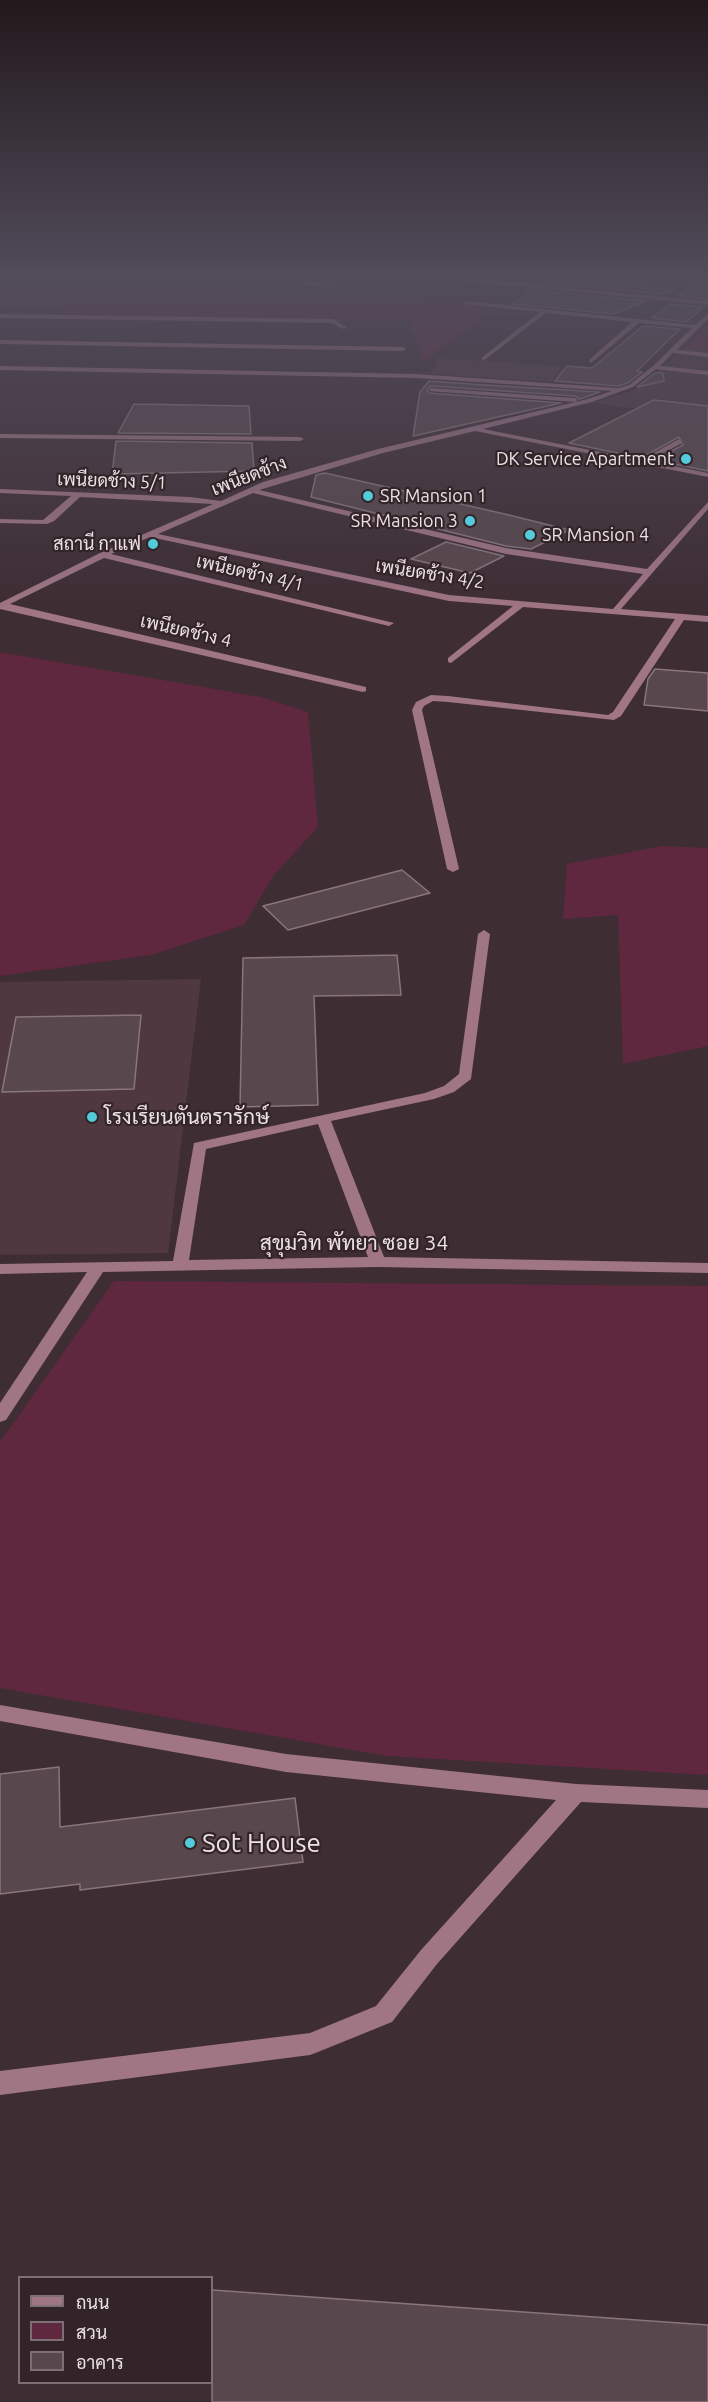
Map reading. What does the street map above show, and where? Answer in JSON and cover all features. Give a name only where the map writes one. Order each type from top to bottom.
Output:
[{"type":"street","points":[[593,388],[621,390]]},
{"type":"street","name":"เพนียดช้าง","points":[[1,605],[103,555],[222,503],[327,465],[590,401],[626,388]]},
{"type":"street","points":[[431,390],[590,401]]},
{"type":"street","points":[[472,429],[708,474]]},
{"type":"street","points":[[0,436],[300,439]]},
{"type":"street","points":[[641,463],[679,441]]},
{"type":"street","name":"เพนียดช้าง 5/1","points":[[0,491],[190,499],[222,503]]},
{"type":"street","points":[[253,491],[506,551],[650,572]]},
{"type":"street","points":[[0,521],[44,522],[51,519],[77,495]]},
{"type":"street","points":[[616,610],[708,504]]},
{"type":"street","name":"เพนียดช้าง 4/2","points":[[150,535],[449,598],[708,619]]},
{"type":"street","name":"เพนียดช้าง 4/1","points":[[103,555],[389,622]]},
{"type":"street","points":[[451,660],[521,604]]},
{"type":"street","name":"เพนียดช้าง 4","points":[[1,605],[363,689]]},
{"type":"street","points":[[453,869],[417,710],[420,704],[432,698],[448,699],[610,718],[617,714],[681,617]]},
{"type":"street","points":[[180,1267],[199,1146],[429,1096],[449,1089],[466,1076],[483,934]]},
{"type":"street","points":[[323,1118],[378,1262]]},
{"type":"street","name":"สุขุมวิท พัทยา ซอย 34","points":[[0,1269],[378,1262],[708,1268]]},
{"type":"street","points":[[0,1416],[97,1269]]},
{"type":"street","points":[[0,1713],[286,1763],[576,1793],[708,1799]]},
{"type":"street","points":[[0,2083],[310,2044],[384,2014],[429,1957],[576,1793]]},
{"type":"shaded area","points":[[637,388],[708,388],[708,417],[591,403]]},
{"type":"shaded area","name":"โรงเรียนตันตรารักษ์","points":[[201,979],[168,1253],[0,1255],[0,982]]},
{"type":"green space","points":[[0,652],[261,697],[308,712],[318,827],[273,876],[244,925],[151,955],[0,976]]},
{"type":"green space","points":[[663,846],[708,848],[708,1046],[623,1064],[618,915],[563,919],[567,864]]},
{"type":"green space","points":[[114,1281],[708,1286],[708,1775],[387,1756],[0,1688],[0,1442]]},
{"type":"building","points":[[423,388],[429,388],[427,390],[429,393],[561,403],[413,436],[420,392]]},
{"type":"building","points":[[461,388],[539,388],[600,392],[580,399],[575,396]]},
{"type":"building","points":[[654,400],[708,406],[708,471],[655,460],[683,445],[679,437],[641,458],[569,443]]},
{"type":"building","points":[[134,404],[249,406],[251,434],[118,433]]},
{"type":"building","points":[[116,441],[252,443],[254,471],[112,474]]},
{"type":"building","points":[[325,473],[569,530],[531,549],[506,546],[311,497],[316,475]]},
{"type":"building","points":[[446,542],[504,556],[470,573],[411,559]]},
{"type":"building","points":[[655,669],[708,673],[708,711],[644,705],[648,679]]},
{"type":"building","points":[[402,870],[430,893],[288,930],[263,906]]},
{"type":"building","points":[[397,955],[401,995],[314,996],[318,1105],[240,1107],[243,958]]},
{"type":"building","points":[[141,1015],[134,1089],[2,1092],[16,1017]]},
{"type":"building","name":"Sot House","points":[[59,1767],[60,1827],[295,1798],[303,1862],[80,1890],[80,1884],[0,1894],[0,1774]]},
{"type":"building","points":[[213,2290],[708,2325],[708,2402],[212,2402]]},
{"type":"place","name":"DK Service Apartment","points":[[686,459]]},
{"type":"place","name":"SR Mansion 1","points":[[368,496]]},
{"type":"place","name":"SR Mansion 3","points":[[470,521]]},
{"type":"place","name":"SR Mansion 4","points":[[530,535]]},
{"type":"place","name":"สถานี กาแฟ","points":[[153,544]]},
{"type":"place","name":"โรงเรียนตันตรารักษ์","points":[[92,1117]]},
{"type":"place","name":"Sot House","points":[[190,1843]]}]
